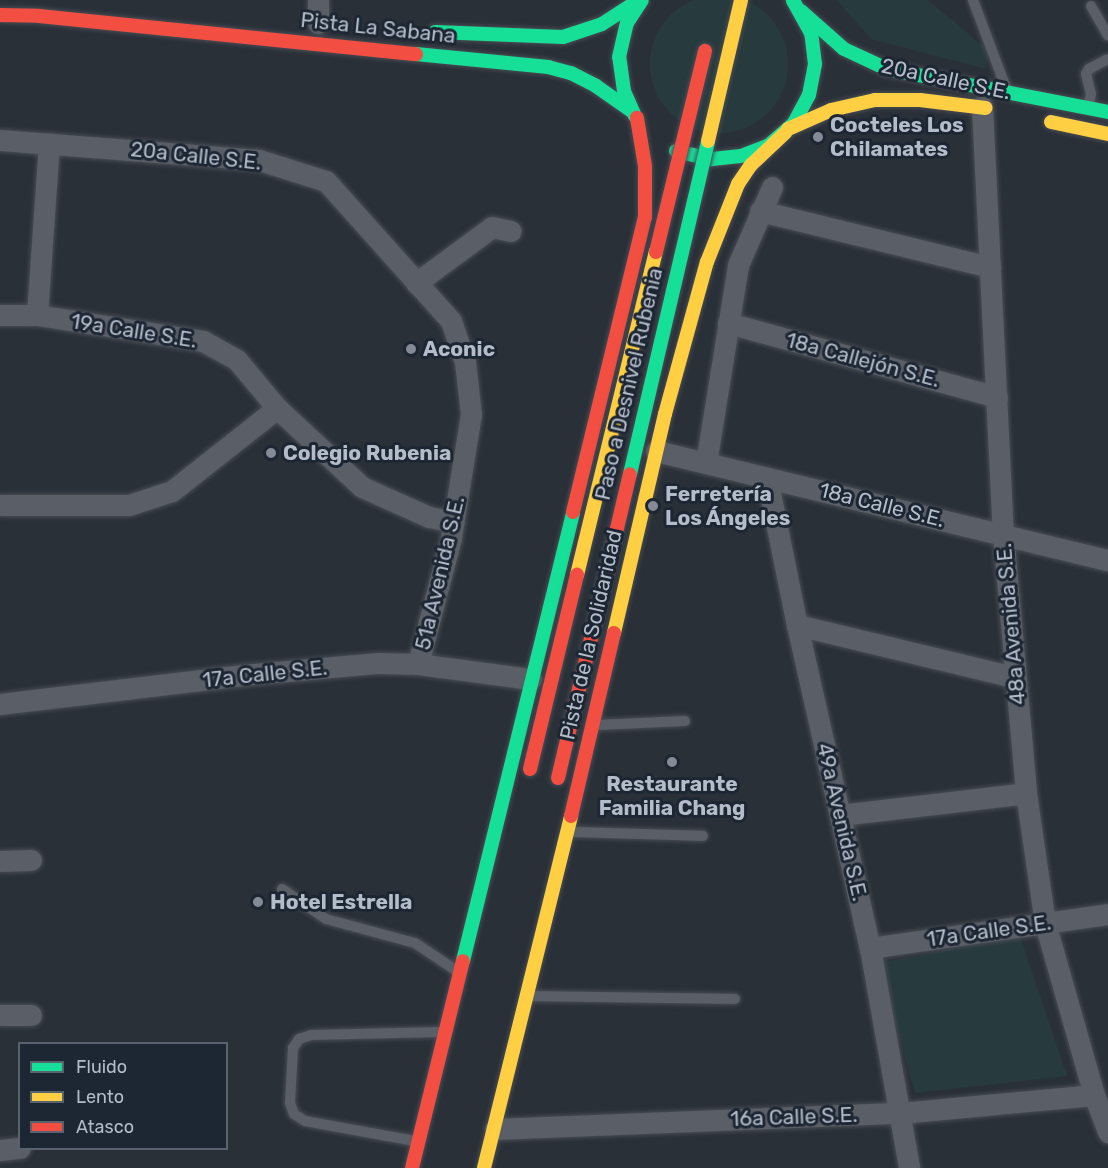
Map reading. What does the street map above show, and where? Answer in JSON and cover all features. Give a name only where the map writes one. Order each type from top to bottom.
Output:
[{"type":"main road","name":"Pista La Sabana","points":[[422,32],[480,36],[563,37],[602,24],[641,0]]},
{"type":"main road","points":[[412,1168],[645,217],[645,166],[635,115],[621,80],[619,57],[627,23],[641,0]]},
{"type":"main road","name":"Paso a Desnivel Rubenia","points":[[557,784],[741,0]]},
{"type":"main road","points":[[635,115],[661,142],[702,158],[732,158],[760,150],[787,131],[806,103],[815,72],[813,40],[797,5]]},
{"type":"main road","name":"20a Calle S.E.","points":[[797,5],[838,45],[873,64],[906,75],[1108,112]]},
{"type":"main road","name":"Pista La Sabana","points":[[0,15],[50,17],[548,67],[571,73],[596,86],[635,115]]},
{"type":"main road","name":"Paso a Desnivel Rubenia","points":[[529,775],[709,33]]},
{"type":"main road","name":"20a Calle S.E.","points":[[787,131],[831,110],[875,99],[920,100],[1005,112]]},
{"type":"main road","points":[[1039,119],[1108,134]]},
{"type":"main road","name":"Pista de la Solidaridad","points":[[484,1168],[567,832],[656,451],[706,262],[738,184],[751,165],[787,131]]},
{"type":"street","points":[[318,0],[318,23]]},
{"type":"street","name":"48a Avenida S.E.","points":[[982,107],[1003,534],[1026,793],[1045,923],[1094,1095],[1108,1132]]},
{"type":"street","name":"20a Calle S.E.","points":[[0,140],[259,159],[326,180],[416,283]]},
{"type":"street","points":[[37,315],[49,143]]},
{"type":"street","points":[[706,463],[738,266],[772,187]]},
{"type":"street","points":[[760,211],[990,267]]},
{"type":"street","points":[[416,283],[492,227],[511,231]]},
{"type":"street","name":"51a Avenida S.E.","points":[[416,283],[451,321],[465,362],[471,414],[454,522],[418,664]]},
{"type":"street","name":"19a Calle S.E.","points":[[0,315],[37,315],[203,341],[237,360],[277,408]]},
{"type":"street","name":"18a Callejón S.E.","points":[[729,323],[997,397]]},
{"type":"street","points":[[0,505],[129,505],[140,502],[172,490],[277,408],[362,487],[429,517],[454,522]]},
{"type":"street","name":"18a Calle S.E.","points":[[656,451],[1108,560]]},
{"type":"street","name":"49a Avenida S.E.","points":[[767,478],[797,625],[870,948],[909,1168]]},
{"type":"street","points":[[797,625],[1014,677]]},
{"type":"street","name":"17a Calle S.E.","points":[[0,704],[243,675],[378,663],[418,664],[531,679]]},
{"type":"street","points":[[840,815],[1026,793]]},
{"type":"street","points":[[0,861],[31,860]]},
{"type":"street","name":"17a Calle S.E.","points":[[870,948],[1108,914]]},
{"type":"street","points":[[0,1015],[31,1015]]},
{"type":"street","name":"16a Calle S.E.","points":[[495,1129],[900,1113],[1094,1095]]},
{"type":"street","points":[[0,1150],[18,1148]]},
{"type":"lane","points":[[973,0],[1007,92]]},
{"type":"lane","points":[[1091,6],[1108,35]]},
{"type":"lane","points":[[1088,108],[1091,94],[1085,79],[1086,74],[1089,69],[1108,58]]},
{"type":"lane","points":[[591,725],[685,722]]},
{"type":"lane","points":[[567,832],[703,836]]},
{"type":"lane","points":[[282,889],[326,919],[415,943],[460,973]]},
{"type":"lane","points":[[527,996],[735,999]]},
{"type":"lane","points":[[418,1142],[305,1121],[294,1114],[290,1103],[293,1048],[299,1040],[310,1035],[445,1032]]},
{"type":"green space","points":[[695,-1],[743,-1],[757,6],[777,26],[787,50],[787,78],[777,102],[757,122],[733,132],[705,132],[681,122],[661,102],[651,78],[651,50],[661,26],[681,6]]},
{"type":"green space","points":[[837,0],[928,0],[989,51],[986,69],[871,39]]},
{"type":"green space","points":[[1020,936],[1067,1076],[915,1093],[878,963]]},
{"type":"traffic: fast","points":[[435,32],[563,37],[602,24],[639,0]]},
{"type":"traffic: fast","points":[[635,116],[624,91],[619,57],[627,23],[642,0]]},
{"type":"traffic: fast","points":[[676,151],[712,159],[741,156],[769,145],[794,123],[809,95],[815,64],[811,33],[793,0]]},
{"type":"traffic: fast","points":[[801,11],[844,49],[887,69],[1108,112]]},
{"type":"traffic: fast","points":[[416,54],[548,67],[571,73],[596,86],[633,112]]},
{"type":"traffic: fast","points":[[630,474],[708,141]]},
{"type":"traffic: fast","points":[[463,961],[573,512]]},
{"type":"traffic: slow","points":[[708,141],[741,0]]},
{"type":"traffic: slow","points":[[788,129],[831,110],[875,100],[920,100],[986,108]]},
{"type":"traffic: slow","points":[[1051,122],[1108,134]]},
{"type":"traffic: slow","points":[[614,633],[665,414],[707,262],[738,184],[751,165],[785,133]]},
{"type":"traffic: slow","points":[[577,575],[656,252]]},
{"type":"traffic: slow","points":[[484,1168],[571,816]]},
{"type":"traffic: jam","points":[[0,15],[39,16],[416,54]]},
{"type":"traffic: jam","points":[[656,252],[705,51]]},
{"type":"traffic: jam","points":[[573,512],[645,217],[645,166],[637,118]]},
{"type":"traffic: jam","points":[[558,778],[630,474]]},
{"type":"traffic: jam","points":[[530,769],[577,575]]},
{"type":"traffic: jam","points":[[571,816],[614,633]]},
{"type":"traffic: jam","points":[[412,1168],[463,961]]},
{"type":"place","name":"Cocteles Los Chilamates","points":[[818,137]]},
{"type":"place","name":"Aconic","points":[[411,349]]},
{"type":"place","name":"Colegio Rubenia","points":[[271,453]]},
{"type":"place","name":"Ferretería Los Ángeles","points":[[653,506]]},
{"type":"place","name":"Restaurante Familia Chang","points":[[672,762]]},
{"type":"place","name":"Hotel Estrella","points":[[258,902]]}]
